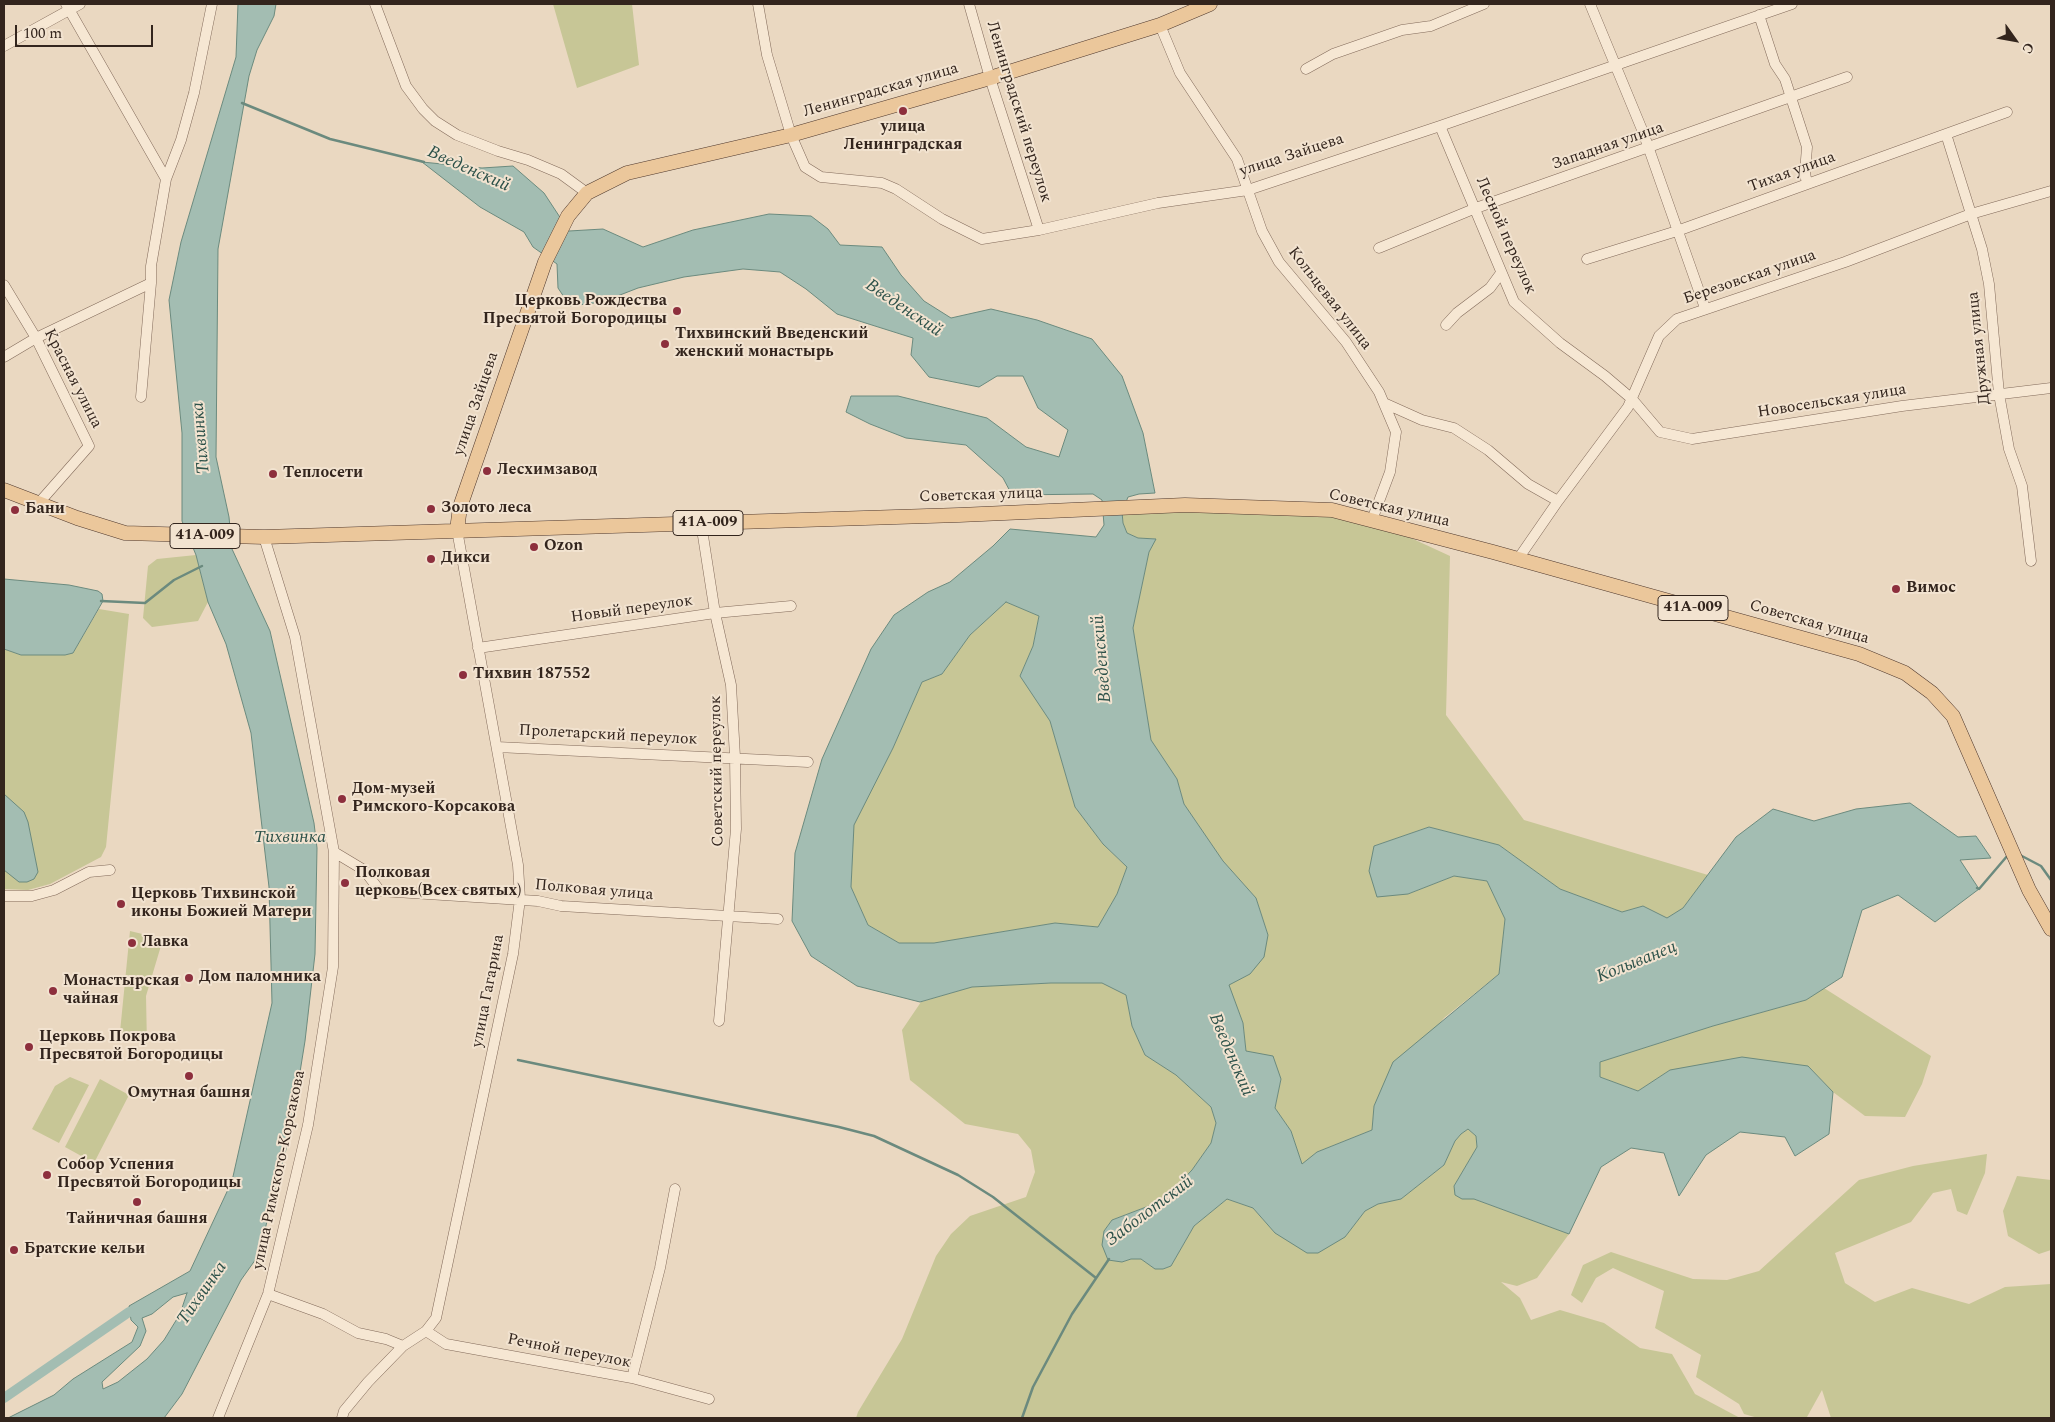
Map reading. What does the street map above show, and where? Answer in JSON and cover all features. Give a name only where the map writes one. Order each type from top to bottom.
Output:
[{"type":"main road","name":"Ленинградская улица","points":[[568,216],[587,193],[627,173],[790,135],[990,78],[1160,25],[1210,4]]},
{"type":"main road","name":"улица Зайцева","points":[[456,530],[460,506],[545,262],[568,216]]},
{"type":"main road","points":[[4,490],[38,504]]},
{"type":"main road","name":"41А-009","points":[[38,504],[125,533],[264,538],[432,533],[456,530]]},
{"type":"main road","name":"Советская улица","points":[[456,530],[1184,505],[1332,510],[1372,520],[1859,654],[1905,674],[1932,693],[1953,716],[2029,890],[2051,929]]},
{"type":"street","points":[[4,46],[68,7],[80,4]]},
{"type":"street","points":[[141,397],[151,266],[166,179],[181,140],[194,93],[212,4]]},
{"type":"street","points":[[375,4],[406,86],[423,109],[435,121],[457,135],[528,160],[561,174],[587,193]]},
{"type":"street","name":"улица Зайцева","points":[[758,4],[767,55],[790,135],[805,168],[821,177],[882,183],[896,189],[942,220],[982,239],[1039,230],[1158,203],[1248,190],[1440,126],[1792,4]]},
{"type":"street","name":"Ленинградский переулок","points":[[969,4],[990,78],[1039,230]]},
{"type":"street","points":[[1306,70],[1333,54],[1402,30],[1431,26],[1484,4]]},
{"type":"street","points":[[1590,4],[1649,148],[1676,231],[1705,308]]},
{"type":"street","points":[[68,7],[166,179]]},
{"type":"street","points":[[1759,15],[1775,64],[1784,79],[1808,147],[1805,173],[1807,184]]},
{"type":"street","name":"Кольцевая улица","points":[[1160,25],[1180,73],[1237,160],[1262,231],[1279,262],[1346,342],[1379,392],[1384,403],[1396,432],[1390,472],[1372,520]]},
{"type":"street","name":"Западная улица","points":[[1379,248],[1476,208],[1848,77]]},
{"type":"street","name":"Тихая улица","points":[[1586,259],[1676,231],[2007,112]]},
{"type":"street","name":"Лесной переулок","points":[[1440,126],[1514,302],[1560,343],[1605,376],[1632,399]]},
{"type":"street","name":"Дружная улица","points":[[1946,134],[1982,249],[1988,284],[1999,394],[2009,449],[2022,486],[2031,561]]},
{"type":"street","name":"Березовская улица","points":[[1518,559],[1558,501],[1628,407],[1659,336],[1677,319],[1845,262],[1972,214],[2051,191]]},
{"type":"street","points":[[1446,325],[1457,312],[1490,288],[1501,273]]},
{"type":"street","points":[[4,357],[36,338],[151,283]]},
{"type":"street","name":"Красная улица","points":[[4,285],[36,338],[89,446],[38,504]]},
{"type":"street","name":"Новосельская улица","points":[[1632,399],[1660,432],[1692,439],[1902,406],[2051,388]]},
{"type":"street","points":[[1384,403],[1422,420],[1454,428],[1488,450],[1528,484],[1558,501]]},
{"type":"street","name":"Советский переулок","points":[[701,523],[715,613],[731,684],[735,757],[736,829],[730,916],[719,1021]]},
{"type":"street","name":"улица Гагарина","points":[[342,1418],[344,1411],[368,1382],[404,1346],[426,1332],[436,1318],[513,954],[520,899],[518,864],[456,530]]},
{"type":"street","name":"улица Римского-Корсакова","points":[[218,1418],[268,1294],[308,1125],[333,967],[334,852],[295,637],[264,538]]},
{"type":"street","name":"Новый переулок","points":[[478,648],[715,613],[791,606]]},
{"type":"street","name":"Пролетарский переулок","points":[[497,747],[808,762]]},
{"type":"street","name":"Полковая улица","points":[[334,852],[364,870],[380,891],[538,900],[561,906],[778,919]]},
{"type":"street","points":[[4,896],[32,896],[54,890],[89,872],[110,870]]},
{"type":"street","points":[[632,1378],[660,1268],[676,1189]]},
{"type":"street","points":[[268,1294],[323,1314],[358,1333],[386,1339],[404,1346]]},
{"type":"street","name":"Речной переулок","points":[[426,1332],[446,1344],[632,1378],[709,1399]]},
{"type":"shaded area","points":[[553,4],[632,4],[639,65],[577,88]]},
{"type":"shaded area","points":[[1185,505],[1372,520],[1450,556],[1446,715],[1524,820],[1708,875],[1683,908],[1667,918],[1643,906],[1622,912],[1560,889],[1499,845],[1429,827],[1374,846],[1408,894],[1454,876],[1487,881],[1505,919],[1499,974],[1444,1018],[1374,1106],[1372,1130],[1317,1152],[1302,1165],[1291,1131],[1275,1108],[1281,1079],[1246,1051],[1243,1023],[1228,985],[1250,974],[1268,935],[1256,898],[1223,861],[1184,804],[1177,779],[1151,740],[1133,628],[1149,552],[1155,539],[1138,538],[1127,533],[1123,523],[1122,512]]},
{"type":"shaded area","points":[[196,555],[208,602],[198,621],[152,627],[143,618],[148,566],[157,559]]},
{"type":"shaded area","points":[[1006,602],[1039,616],[1033,646],[1020,676],[1050,721],[1075,807],[1103,844],[1127,867],[1117,894],[1098,927],[1055,923],[934,943],[899,943],[868,925],[851,887],[853,825],[893,748],[922,682],[942,674],[970,635]]},
{"type":"shaded area","points":[[99,609],[129,614],[106,847],[101,857],[50,884],[28,890],[4,889],[4,649],[21,655],[65,655],[73,653]]},
{"type":"shaded area","points":[[130,931],[163,939],[146,996],[147,1046],[120,1032]]},
{"type":"shaded area","points":[[1051,983],[1102,983],[1126,995],[1132,1026],[1145,1055],[1176,1075],[1211,1107],[1216,1123],[1211,1143],[1192,1170],[1165,1198],[1112,1220],[1104,1231],[1122,1262],[1131,1259],[1141,1259],[1156,1269],[1171,1266],[1194,1226],[1227,1199],[1253,1208],[1275,1233],[1345,1237],[1365,1211],[1378,1204],[1401,1199],[1444,1165],[1455,1141],[1468,1129],[1476,1136],[1477,1147],[1454,1186],[1462,1199],[1474,1199],[1569,1234],[1537,1278],[1517,1286],[1501,1282],[1520,1298],[1531,1320],[1560,1310],[1604,1323],[1640,1348],[1672,1354],[1695,1394],[1740,1418],[856,1418],[902,1339],[936,1256],[951,1234],[970,1216],[1026,1197],[1035,1172],[1031,1150],[1018,1134],[965,1124],[910,1080],[902,1030],[921,1002],[971,987]]},
{"type":"shaded area","points":[[1824,988],[1931,1056],[1922,1084],[1905,1117],[1865,1116],[1833,1092],[1808,1066],[1670,1070],[1638,1091],[1600,1077],[1600,1062],[1713,1026],[1806,1000]]},
{"type":"shaded area","points":[[70,1077],[89,1085],[59,1143],[32,1129],[55,1086]]},
{"type":"shaded area","points":[[100,1079],[129,1095],[94,1163],[65,1147]]},
{"type":"shaded area","points":[[1987,1154],[1985,1173],[1967,1215],[1957,1211],[1951,1189],[1933,1193],[1911,1222],[1835,1253],[1845,1283],[1875,1302],[1912,1288],[1969,1304],[2005,1287],[2051,1284],[2051,1418],[1831,1418],[1822,1390],[1807,1417],[1758,1418],[1744,1414],[1739,1404],[1696,1377],[1701,1355],[1655,1328],[1664,1291],[1613,1268],[1596,1278],[1582,1303],[1571,1295],[1583,1265],[1611,1252],[1693,1279],[1727,1280],[1759,1271],[1859,1180],[1913,1166]]},
{"type":"shaded area","points":[[2017,1176],[2051,1180],[2051,1250],[2039,1254],[2008,1236],[2003,1211]]},
{"type":"water","name":"Тихвинка","points":[[238,4],[276,4],[274,16],[257,50],[249,76],[218,249],[216,457],[229,517],[232,549],[270,631],[314,823],[317,848],[315,954],[305,1041],[290,1134],[258,1256],[241,1280],[182,1394],[164,1418],[8,1418],[54,1395],[73,1379],[132,1342],[138,1327],[131,1320],[129,1306],[190,1271],[232,1181],[272,1003],[269,887],[251,733],[226,644],[208,602],[196,555],[182,521],[182,433],[169,300],[181,242],[236,57]],"holes":[[[187,1293],[180,1314],[164,1340],[147,1359],[118,1382],[103,1389],[102,1382],[140,1346],[146,1331],[142,1318],[152,1314],[173,1297]]]},
{"type":"water","points":[[422,162],[482,168],[513,166],[544,193],[569,231],[603,229],[643,247],[693,230],[769,214],[811,216],[828,229],[840,245],[882,247],[901,275],[924,301],[951,318],[991,309],[1037,320],[1092,339],[1122,376],[1143,433],[1155,493],[1128,497],[1122,512],[1123,523],[1127,533],[1138,538],[1156,539],[1149,552],[1133,628],[1151,740],[1177,779],[1184,804],[1223,861],[1256,898],[1268,935],[1264,957],[1250,974],[1229,985],[1243,1023],[1246,1051],[1273,1056],[1281,1079],[1275,1108],[1291,1131],[1302,1164],[1317,1152],[1372,1130],[1374,1106],[1393,1062],[1499,974],[1505,919],[1487,881],[1454,876],[1408,894],[1377,897],[1369,871],[1374,846],[1429,827],[1499,845],[1560,889],[1622,912],[1643,906],[1667,918],[1683,908],[1736,837],[1773,809],[1814,821],[1856,809],[1910,803],[1958,837],[1976,836],[1991,858],[1960,860],[1979,889],[1935,922],[1898,895],[1862,910],[1842,977],[1806,1000],[1713,1026],[1600,1062],[1600,1077],[1638,1091],[1670,1070],[1742,1057],[1808,1066],[1833,1092],[1829,1134],[1795,1156],[1785,1137],[1740,1132],[1706,1155],[1679,1196],[1664,1153],[1631,1148],[1601,1167],[1569,1234],[1474,1199],[1462,1199],[1455,1195],[1454,1186],[1477,1147],[1476,1136],[1468,1129],[1455,1141],[1444,1165],[1401,1199],[1378,1204],[1365,1211],[1345,1237],[1318,1253],[1307,1253],[1275,1233],[1253,1208],[1227,1199],[1194,1226],[1171,1266],[1155,1269],[1141,1259],[1131,1259],[1122,1262],[1108,1260],[1102,1245],[1104,1231],[1112,1220],[1165,1198],[1192,1170],[1211,1143],[1216,1123],[1211,1107],[1176,1075],[1145,1055],[1132,1026],[1126,995],[1102,983],[1051,983],[972,987],[920,1002],[857,986],[811,956],[792,921],[795,853],[822,759],[871,649],[894,615],[928,592],[950,582],[1010,529],[1096,537],[1104,525],[1102,500],[1093,494],[1012,495],[1003,478],[966,445],[906,438],[870,424],[846,412],[851,396],[898,396],[987,418],[1026,447],[1059,457],[1068,430],[1038,408],[1023,376],[997,376],[979,387],[929,377],[911,355],[913,338],[837,314],[806,289],[780,272],[743,269],[684,277],[638,288],[602,302],[570,306],[558,288],[557,264],[533,247],[524,232],[480,207]],"holes":[[[1006,602],[1039,616],[1033,646],[1020,676],[1050,721],[1075,807],[1103,844],[1127,867],[1117,894],[1098,927],[1055,923],[934,943],[899,943],[868,925],[851,887],[854,825],[893,748],[922,682],[942,674],[970,635]]]},
{"type":"water","points":[[4,579],[69,585],[98,591],[102,594],[103,601],[73,653],[65,655],[21,655],[4,649]]},
{"type":"water","points":[[4,794],[24,812],[28,822],[38,872],[34,879],[27,882],[19,882],[4,870]]},
{"type":"waterway","name":"Введенский","points":[[242,103],[330,139],[424,162]]},
{"type":"waterway","points":[[101,601],[145,603],[174,580],[202,566]]},
{"type":"waterway","name":"Колыванец","points":[[1977,888],[1979,889],[2008,855]]},
{"type":"waterway","name":"Колыванец","points":[[2020,855],[2041,866],[2051,880]]},
{"type":"waterway","points":[[518,1060],[874,1136],[958,1175],[993,1197],[1096,1278]]},
{"type":"waterway","name":"Заболотский","points":[[1022,1418],[1033,1387],[1072,1314],[1109,1259]]},
{"type":"waterway","points":[[4,1398],[129,1312]]},
{"type":"place","name":"улица Ленинградская","points":[[903,111]]},
{"type":"place","name":"Церковь Рождества Пресвятой Богородицы","points":[[677,311]]},
{"type":"place","name":"Тихвинский Введенский женский монастырь","points":[[665,344]]},
{"type":"place","name":"Лесхимзавод","points":[[487,471]]},
{"type":"place","name":"Теплосети","points":[[273,474]]},
{"type":"place","name":"Золото леса","points":[[431,509]]},
{"type":"place","name":"Бани","points":[[15,510]]},
{"type":"place","name":"Ozon","points":[[534,547]]},
{"type":"place","name":"Дикси","points":[[431,559]]},
{"type":"place","name":"Вимос","points":[[1896,589]]},
{"type":"place","name":"Тихвин 187552","points":[[463,675]]},
{"type":"place","name":"Дом-музей Римского-Корсакова","points":[[342,799]]},
{"type":"place","name":"Полковая церковь(Всех святых)","points":[[345,883]]},
{"type":"place","name":"Церковь Тихвинской иконы Божией Матери","points":[[121,904]]},
{"type":"place","name":"Лавка","points":[[132,943]]},
{"type":"place","name":"Дом паломника","points":[[189,978]]},
{"type":"place","name":"Монастырская чайная","points":[[53,991]]},
{"type":"place","name":"Церковь Покрова Пресвятой Богородицы","points":[[29,1047]]},
{"type":"place","name":"Омутная башня","points":[[189,1076]]},
{"type":"place","name":"Собор Успения Пресвятой Богородицы","points":[[47,1175]]},
{"type":"place","name":"Тайничная башня","points":[[137,1202]]},
{"type":"place","name":"Братские кельи","points":[[14,1250]]}]
